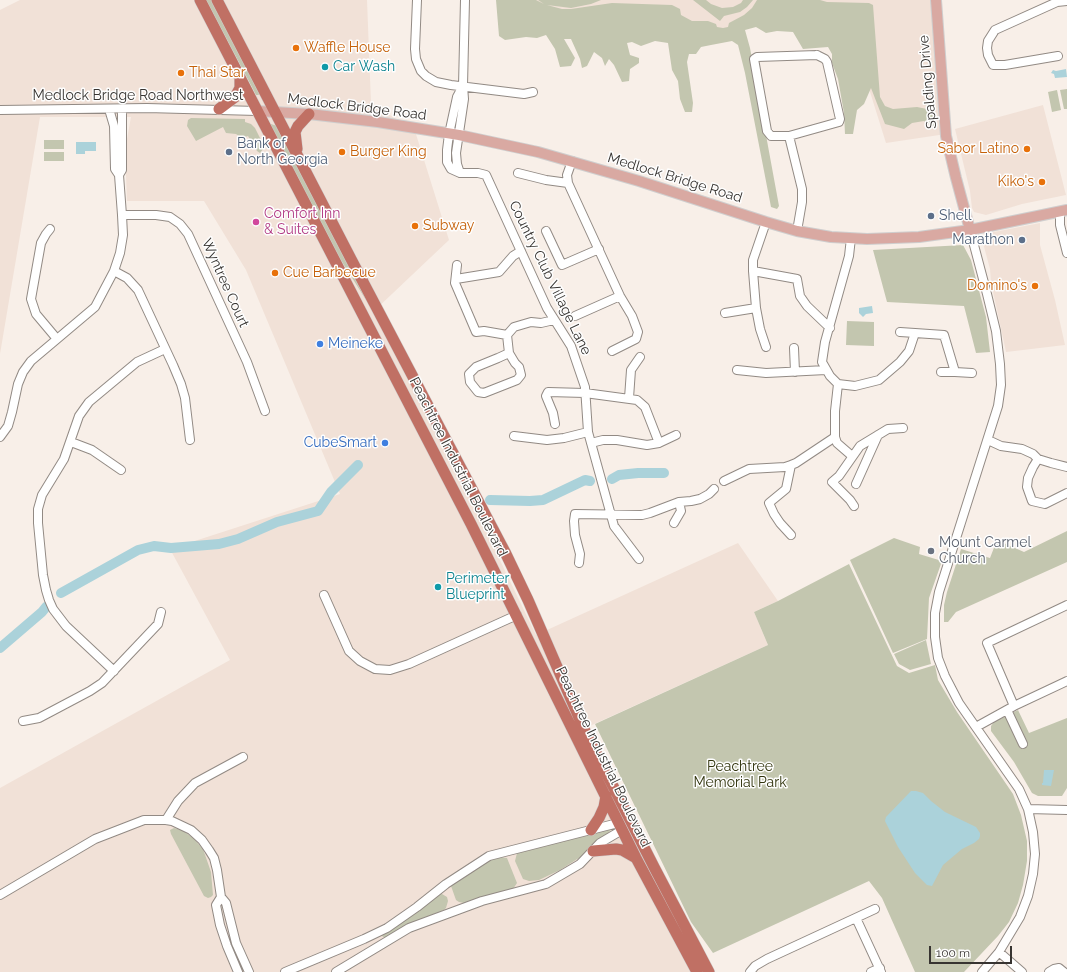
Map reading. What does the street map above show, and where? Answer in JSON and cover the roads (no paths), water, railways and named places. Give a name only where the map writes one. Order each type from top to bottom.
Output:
[{"type":"highway","name":"Peachtree Industrial Boulevard","points":[[200,0],[256,111],[471,524],[636,858],[697,972]]},
{"type":"highway","name":"Peachtree Industrial Boulevard","points":[[217,0],[505,552],[528,600],[584,729],[709,972]]},
{"type":"highway","points":[[219,109],[235,98],[240,88],[240,78]]},
{"type":"highway","points":[[298,157],[295,132],[298,126],[309,114]]},
{"type":"highway","points":[[591,830],[604,807],[606,796]]},
{"type":"highway","points":[[593,850],[622,850],[636,858]]},
{"type":"main road","name":"Spalding Drive","points":[[936,0],[946,136],[970,230]]},
{"type":"main road","name":"Medlock Bridge Road Northwest","points":[[256,111],[275,112]]},
{"type":"main road","name":"Medlock Bridge Road","points":[[275,112],[309,114],[378,122],[454,134],[538,152],[705,201],[797,231],[831,237],[892,239],[919,237],[970,230],[1063,210]]},
{"type":"street","points":[[416,0],[416,59],[426,76],[436,82],[524,94],[533,92]]},
{"type":"street","name":"Country Club Village Lane","points":[[465,0],[464,99],[454,134],[457,164],[460,173],[478,173],[486,175],[547,308],[571,346],[585,387],[588,432],[614,526],[639,559]]},
{"type":"street","points":[[1058,56],[1005,66],[993,65],[988,55],[988,41],[995,30],[1057,2],[1067,1]]},
{"type":"street","points":[[817,55],[825,59],[827,62],[840,119],[839,122],[789,136],[771,136],[767,131],[754,59],[757,57],[817,55]]},
{"type":"street","name":"Medlock Bridge Road Northwest","points":[[0,110],[147,108],[256,111]]},
{"type":"street","points":[[0,437],[8,426],[18,384],[23,372],[31,360],[95,307],[114,271],[120,253],[123,235],[122,214],[119,175],[115,169],[114,126],[109,109]]},
{"type":"street","points":[[119,175],[122,170],[122,109]]},
{"type":"street","points":[[789,136],[802,189],[802,202],[797,231]]},
{"type":"street","points":[[572,161],[567,175],[568,183],[620,296],[632,316],[638,332],[636,339],[612,350]]},
{"type":"street","points":[[518,173],[568,183]]},
{"type":"street","points":[[1063,210],[1060,225],[1067,253]]},
{"type":"street","name":"Wyntree Court","points":[[122,214],[170,217],[180,224],[188,234],[246,362],[265,411]]},
{"type":"street","points":[[766,222],[753,260],[756,308],[760,329],[766,348]]},
{"type":"street","points":[[50,229],[41,243],[31,299],[36,314],[57,339]]},
{"type":"street","points":[[970,230],[996,331],[1001,385],[998,406],[988,440],[939,592],[935,613],[934,637],[940,664],[959,703],[1019,789],[1028,809],[1033,832],[1035,854],[1033,874],[1028,896],[1020,917],[999,952],[982,972]]},
{"type":"street","points":[[546,231],[562,265],[599,249]]},
{"type":"street","points":[[851,238],[849,256],[825,342],[822,362],[830,376],[838,384],[855,386],[879,380],[900,362],[909,350],[915,333]]},
{"type":"street","points":[[456,279],[499,272],[513,256],[521,251]]},
{"type":"street","points":[[456,265],[456,283],[476,332],[484,331],[507,335]]},
{"type":"street","points":[[114,271],[127,278],[138,290],[181,384],[188,412],[190,440]]},
{"type":"street","points":[[753,271],[797,279],[800,296],[807,306],[830,328]]},
{"type":"street","points":[[575,316],[620,296]]},
{"type":"street","points":[[725,313],[756,308]]},
{"type":"street","points":[[509,353],[476,367],[469,374],[470,382],[478,392],[484,393],[517,380],[521,375],[519,367],[509,353],[507,335],[514,327],[531,322],[541,323],[554,320]]},
{"type":"street","points":[[900,332],[944,335],[955,372]]},
{"type":"street","points":[[794,348],[795,372]]},
{"type":"street","points":[[114,672],[66,626],[53,608],[46,590],[38,523],[38,509],[42,495],[64,459],[80,416],[89,402],[137,362],[165,349]]},
{"type":"street","points":[[629,398],[631,370],[640,357]]},
{"type":"street","points":[[737,370],[766,373],[826,370]]},
{"type":"street","points":[[941,372],[972,373]]},
{"type":"street","points":[[838,384],[835,411],[835,437],[838,443],[852,456]]},
{"type":"street","points":[[555,424],[546,396],[548,392],[585,393],[629,398],[637,400],[645,407],[659,443]]},
{"type":"street","points":[[854,506],[832,482],[839,476],[860,446],[888,429],[903,428]]},
{"type":"street","points":[[514,436],[547,440],[564,438],[588,432]]},
{"type":"street","points":[[856,484],[879,434]]},
{"type":"street","points":[[591,443],[603,440],[617,440],[647,445],[659,443],[676,435]]},
{"type":"street","points":[[724,481],[749,469],[785,467],[792,465],[835,437]]},
{"type":"street","points":[[988,440],[1001,446],[1022,449],[1038,459],[1067,467]]},
{"type":"street","points":[[71,442],[92,450],[121,470]]},
{"type":"street","points":[[1038,459],[1032,467],[1028,478],[1027,487],[1032,501],[1045,504],[1067,493]]},
{"type":"street","points":[[791,536],[774,514],[769,503],[786,489],[792,465]]},
{"type":"street","points":[[579,563],[580,554],[575,535],[574,520],[576,514],[642,515],[679,502],[700,499],[714,489]]},
{"type":"street","points":[[674,524],[681,511],[679,502]]},
{"type":"street","points":[[324,595],[349,651],[360,661],[375,670],[390,670],[409,664],[517,615]]},
{"type":"street","points":[[1023,744],[987,643],[1067,605]]},
{"type":"street","points":[[23,721],[39,718],[102,683],[158,624],[161,612]]},
{"type":"street","points":[[976,727],[1067,681]]},
{"type":"street","points":[[166,820],[178,801],[195,783],[243,757]]},
{"type":"street","points":[[1028,809],[1049,808],[1067,810]]},
{"type":"street","points":[[0,895],[96,839],[144,820],[172,821],[190,830],[202,840],[214,858],[221,897],[226,903],[236,943],[249,972]]},
{"type":"street","points":[[285,972],[387,928],[446,884],[489,856],[614,824]]},
{"type":"street","points":[[336,972],[409,928],[482,901],[546,884],[580,864],[593,850],[617,832]]},
{"type":"street","points":[[221,897],[216,905],[220,925],[238,972]]},
{"type":"street","points":[[750,972],[755,966],[767,959],[876,909]]},
{"type":"street","points":[[856,918],[881,970],[871,972]]},
{"type":"street","points":[[999,952],[1022,972]]},
{"type":"street","points":[[1049,972],[1054,968],[1059,968],[1064,972]]},
{"type":"water","points":[[1066,69],[1067,77],[1055,78],[1054,74],[1051,73],[1053,70],[1056,71]]},
{"type":"water","points":[[76,142],[96,142],[96,151],[85,151],[85,154],[76,154]]},
{"type":"water","points":[[872,306],[873,313],[866,314],[863,317],[859,313],[859,308]]},
{"type":"water","points":[[1044,770],[1054,770],[1051,786],[1042,785]]},
{"type":"water","points":[[911,791],[923,793],[945,812],[976,827],[980,833],[979,839],[962,849],[943,865],[932,886],[927,885],[915,873],[898,847],[885,821],[886,817]]},
{"type":"waterway","points":[[61,593],[138,550],[154,546],[171,548],[219,544],[238,539],[277,522],[318,511],[331,492],[358,465]]},
{"type":"waterway","points":[[612,479],[619,475],[664,473]]},
{"type":"waterway","points":[[490,500],[543,500],[585,480],[590,481]]},
{"type":"waterway","points":[[0,648],[46,607]]},
{"type":"place","name":"Waffle House","points":[[296,48]]},
{"type":"place","name":"Car Wash","points":[[325,67]]},
{"type":"place","name":"Thai Star","points":[[181,73]]},
{"type":"place","name":"Sabor Latino","points":[[1027,149]]},
{"type":"place","name":"Bank of North Georgia","points":[[229,152]]},
{"type":"place","name":"Burger King","points":[[342,152]]},
{"type":"place","name":"Kiko's","points":[[1042,182]]},
{"type":"place","name":"Shell","points":[[931,216]]},
{"type":"place","name":"Comfort Inn & Suites","points":[[256,222]]},
{"type":"place","name":"Subway","points":[[415,226]]},
{"type":"place","name":"Marathon","points":[[1022,240]]},
{"type":"place","name":"Cue Barbecue","points":[[275,273]]},
{"type":"place","name":"Domino's","points":[[1035,286]]},
{"type":"place","name":"Meineke","points":[[320,344]]},
{"type":"place","name":"CubeSmart","points":[[385,443]]},
{"type":"place","name":"Mount Carmel Church","points":[[931,551]]},
{"type":"place","name":"Perimeter Blueprint","points":[[438,587]]},
{"type":"park label","name":"Peachtree Memorial Park","points":[[740,776]]}]
